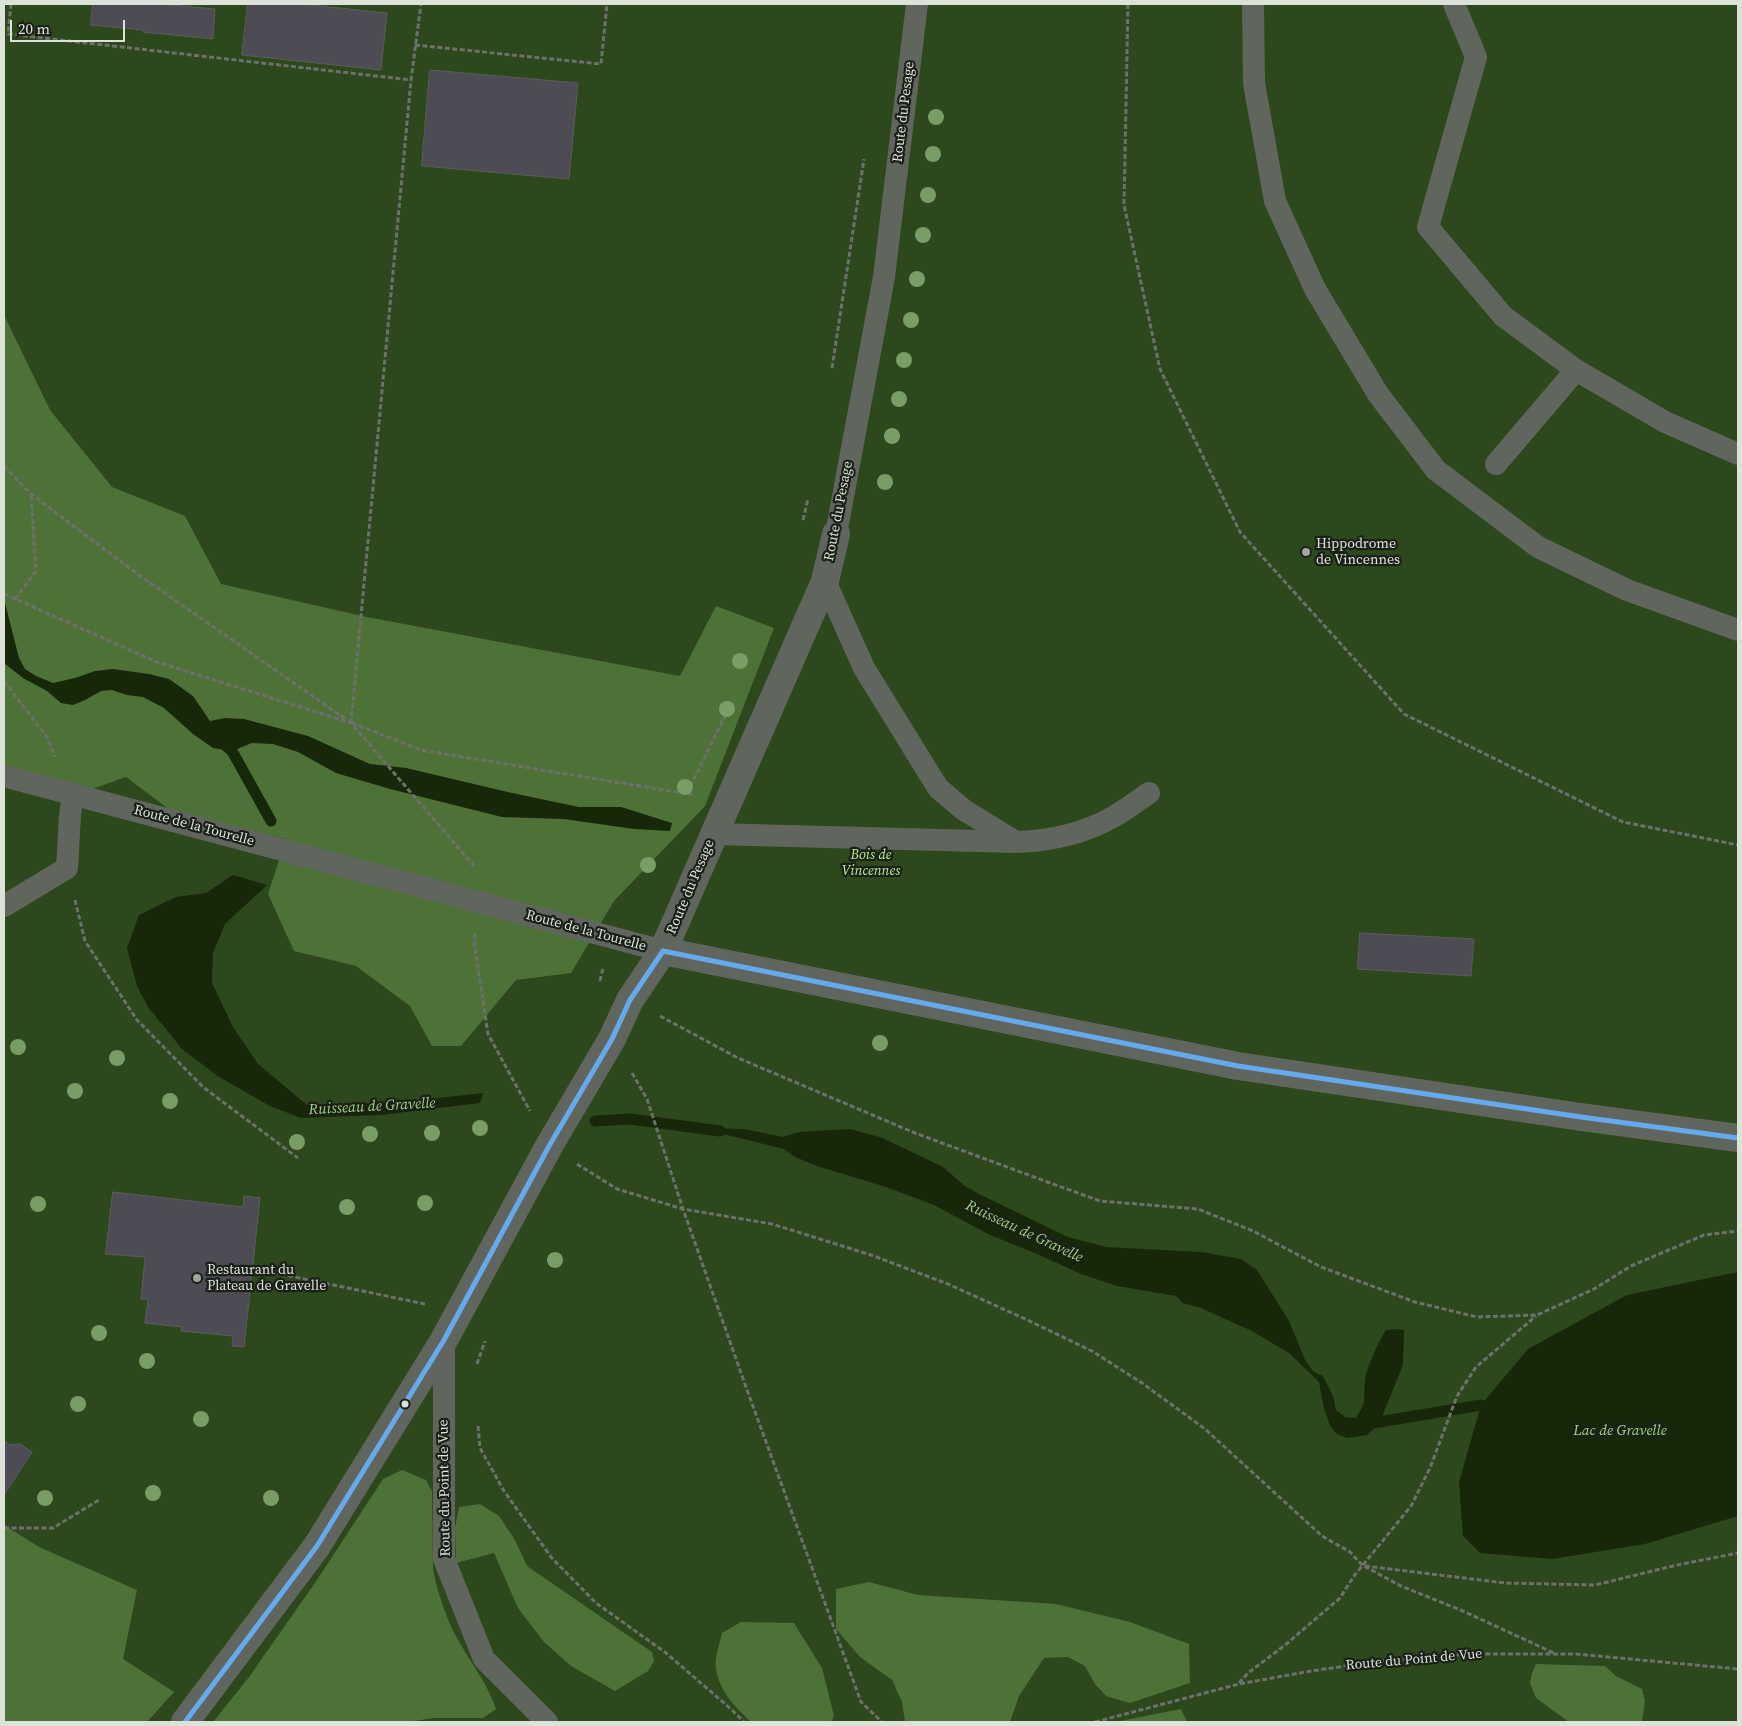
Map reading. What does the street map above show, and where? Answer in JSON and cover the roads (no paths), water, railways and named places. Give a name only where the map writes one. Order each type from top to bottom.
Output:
[{"type":"street","name":"Route du Pesage","points":[[185,1722],[317,1546],[450,1329],[549,1146],[612,1039],[630,1000],[663,951],[825,581],[836,534]]},
{"type":"street","name":"Route de la Tourelle","points":[[663,951],[1238,1066],[1572,1116],[1738,1138]]},
{"type":"lane","name":"Route du Pesage","points":[[836,534],[884,277],[917,4]]},
{"type":"lane","points":[[1253,4],[1254,83],[1275,201],[1315,290],[1378,394],[1436,470],[1538,546],[1627,590],[1738,630]]},
{"type":"lane","points":[[1454,4],[1476,57],[1428,227],[1503,316],[1576,370],[1665,422],[1738,454]]},
{"type":"lane","points":[[1496,464],[1576,370]]},
{"type":"lane","points":[[825,581],[864,668],[938,788],[964,810],[1016,842]]},
{"type":"lane","name":"Route de la Tourelle","points":[[4,776],[663,951]]},
{"type":"lane","points":[[714,834],[1016,842],[1044,841],[1070,836],[1112,818],[1149,793]]},
{"type":"lane","points":[[4,906],[67,868],[73,794]]},
{"type":"lane","name":"Route du Point de Vue","points":[[450,1329],[444,1559],[484,1659],[547,1722]]},
{"type":"water","points":[[4,599],[19,658],[25,669],[53,683],[95,671],[113,669],[149,674],[169,679],[193,696],[210,721],[225,718],[244,719],[308,736],[370,764],[406,768],[579,807],[621,807],[672,823],[670,831],[634,829],[564,819],[502,817],[390,789],[336,773],[298,752],[273,744],[252,743],[232,751],[213,748],[193,734],[164,708],[143,697],[127,695],[112,690],[101,691],[73,705],[61,703],[47,691],[23,678],[4,663]]},
{"type":"water","points":[[233,875],[267,885],[225,924],[213,953],[212,983],[233,1027],[258,1064],[307,1105],[400,1102],[483,1093],[480,1103],[381,1115],[301,1118],[270,1106],[219,1077],[182,1049],[148,1007],[137,986],[127,948],[139,915],[176,897],[206,893]]},
{"type":"water","points":[[705,1128],[744,1129],[783,1137],[799,1132],[850,1129],[880,1137],[943,1167],[965,1186],[1068,1237],[1106,1247],[1201,1252],[1241,1259],[1257,1270],[1289,1321],[1306,1362],[1314,1372],[1323,1376],[1333,1396],[1336,1410],[1345,1417],[1356,1418],[1362,1407],[1368,1369],[1386,1330],[1404,1330],[1403,1365],[1379,1424],[1367,1435],[1347,1438],[1337,1434],[1330,1426],[1319,1382],[1289,1353],[1252,1331],[1201,1308],[1183,1303],[1176,1296],[1117,1286],[1081,1274],[988,1234],[934,1205],[886,1187],[817,1166],[795,1157],[784,1149],[727,1135],[705,1133]]},
{"type":"water","name":"Lac de Gravelle","points":[[1738,1272],[1738,1516],[1645,1544],[1552,1559],[1480,1553],[1463,1536],[1459,1482],[1481,1405],[1528,1349],[1627,1295]]},
{"type":"waterway","name":"Ruisseau de Gravelle","points":[[220,741],[232,751],[271,821]]},
{"type":"waterway","name":"Ruisseau de Gravelle","points":[[595,1121],[630,1119],[720,1131]]},
{"type":"waterway","name":"Ruisseau de Gravelle","points":[[1367,1424],[1481,1405]]},
{"type":"place","name":"Hippodrome de Vincennes","points":[[1306,552]]},
{"type":"place","name":"Restaurant du Plateau de Gravelle","points":[[197,1278]]},
{"type":"park label","name":"Bois de Vincennes","points":[[871,864]]}]
